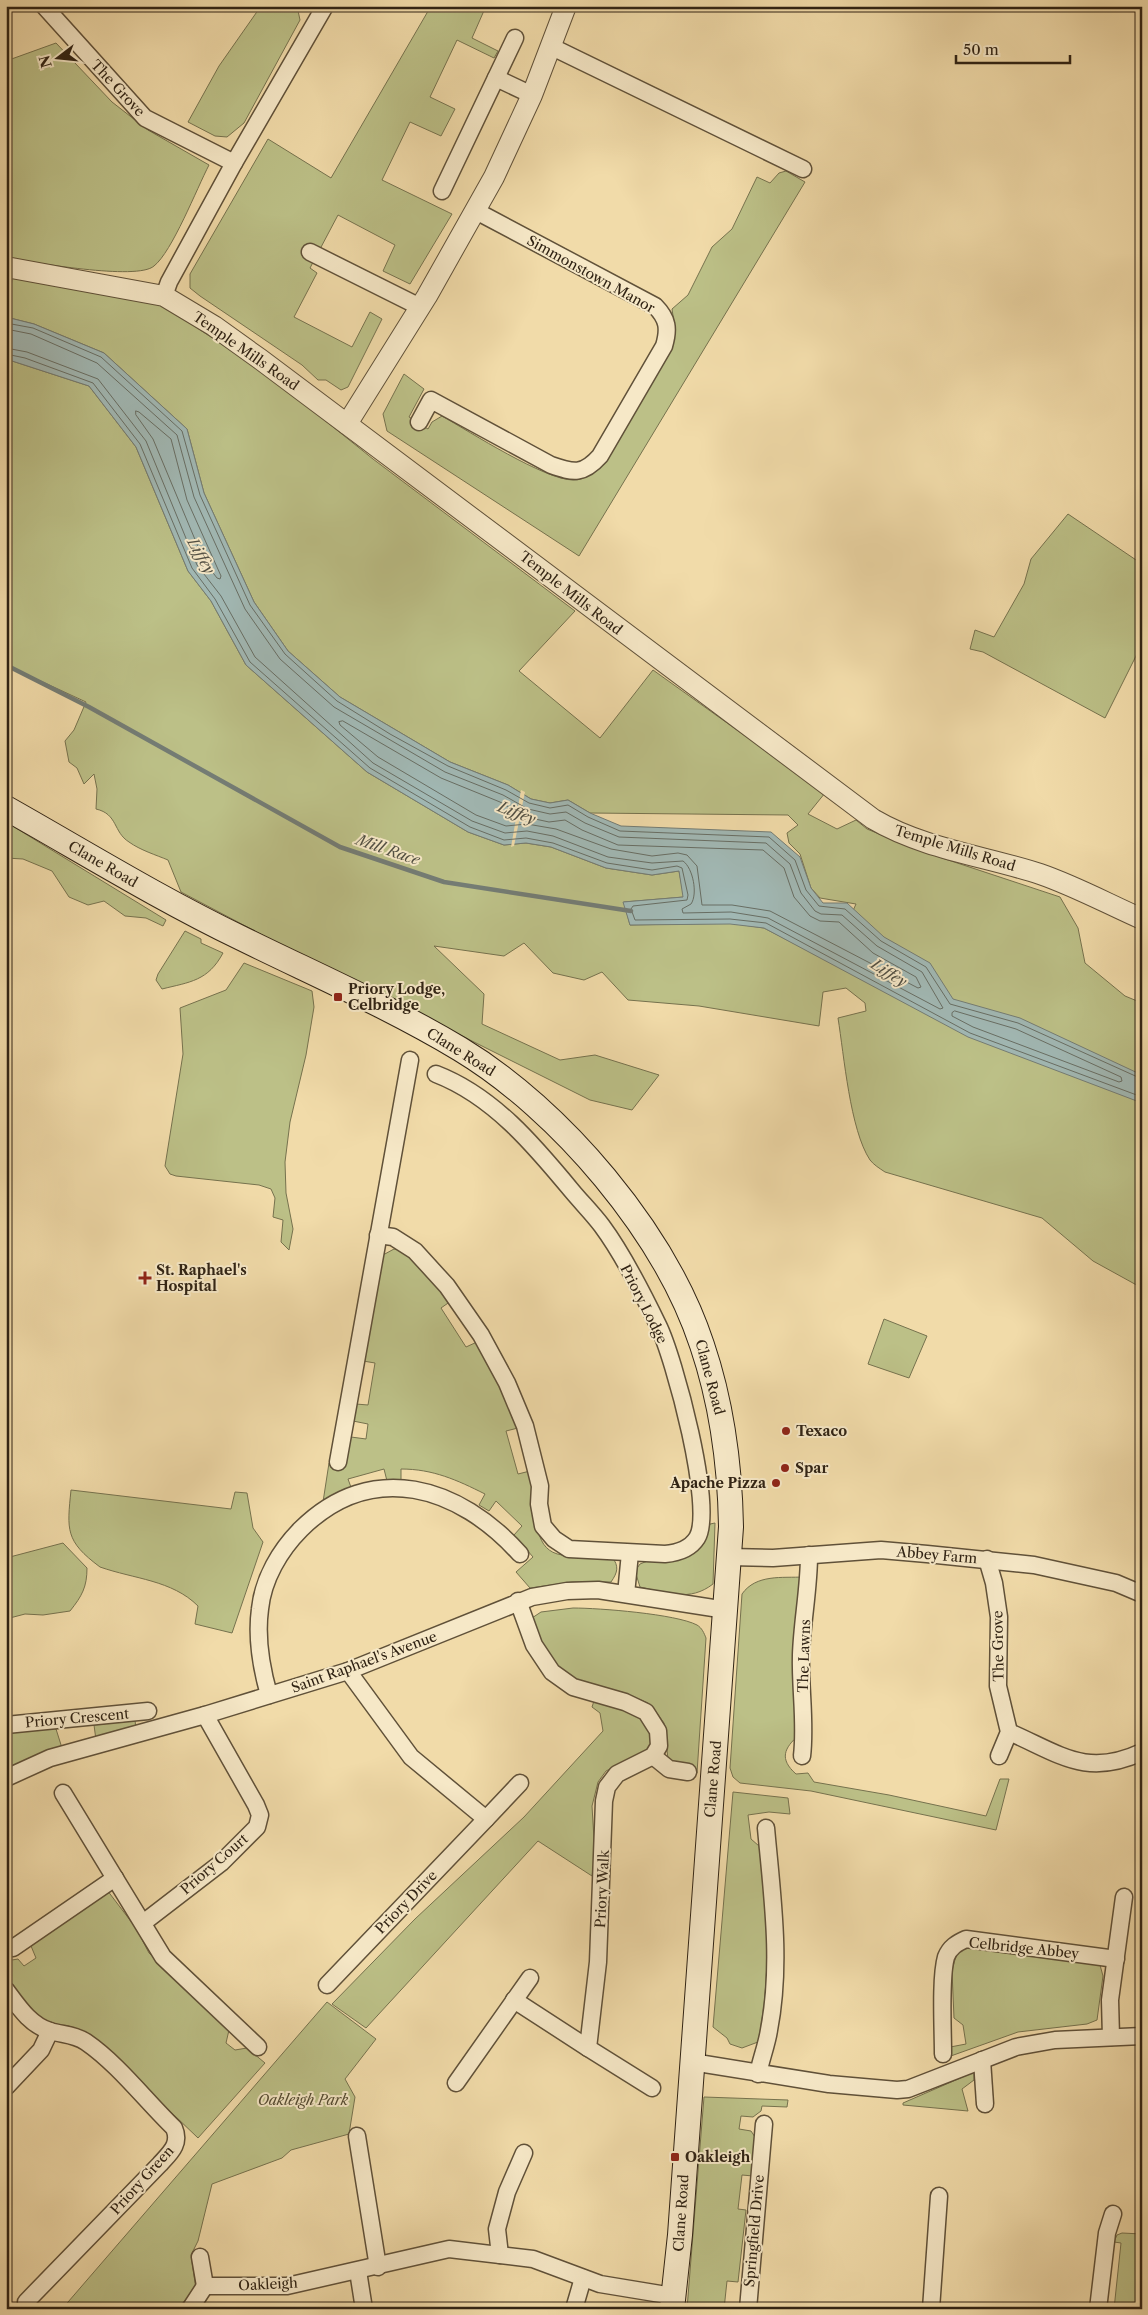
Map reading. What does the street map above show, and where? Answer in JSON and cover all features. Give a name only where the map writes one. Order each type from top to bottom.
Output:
[{"type":"main road","name":"Clane Road","points":[[6,808],[203,919],[409,1020],[461,1049],[521,1092],[558,1126],[596,1166],[631,1214],[672,1280],[699,1337],[713,1382],[724,1434],[731,1509],[726,1610],[680,2235],[672,2302]]},
{"type":"street","name":"The Grove","points":[[44,6],[145,118],[234,163]]},
{"type":"street","points":[[164,296],[169,282],[234,163],[326,6]]},
{"type":"street","points":[[347,424],[420,307],[476,211],[532,94],[566,6]]},
{"type":"street","points":[[442,191],[515,38]]},
{"type":"street","points":[[550,46],[803,169]]},
{"type":"street","points":[[496,78],[532,94]]},
{"type":"street","name":"Simmonstown Manor","points":[[419,422],[431,400],[551,465],[571,472],[581,470],[591,465],[600,456],[664,346],[668,332],[667,322],[655,306],[476,211]]},
{"type":"street","points":[[310,252],[420,307]]},
{"type":"street","name":"Temple Mills Road","points":[[6,267],[164,296],[214,326],[347,424],[657,659],[874,819],[894,830],[918,839],[1041,875],[1142,919]]},
{"type":"street","points":[[338,1462],[410,1060]]},
{"type":"street","name":"Priory Lodge","points":[[378,1235],[393,1237],[415,1251],[447,1286],[481,1335],[507,1383],[525,1426],[540,1486],[539,1504],[543,1526],[554,1539],[569,1549],[665,1554],[678,1553],[697,1538],[702,1525],[698,1479],[686,1414],[664,1340],[648,1306],[602,1226],[516,1127],[460,1084],[436,1074]]},
{"type":"street","points":[[270,1696],[258,1641],[260,1608],[268,1578],[294,1537],[328,1506],[346,1496],[381,1489],[415,1489],[452,1500],[474,1513],[503,1535],[520,1554]]},
{"type":"street","name":"Abbey Farm","points":[[729,1557],[773,1558],[881,1550],[987,1559],[1034,1565],[1116,1583],[1142,1594]]},
{"type":"street","points":[[626,1594],[630,1553]]},
{"type":"street","name":"The Lawns","points":[[802,1756],[805,1732],[801,1655],[810,1555]]},
{"type":"street","name":"The Grove","points":[[987,1559],[994,1583],[999,1617],[998,1686],[1009,1732]]},
{"type":"street","name":"Saint Raphael's Avenue","points":[[6,1778],[50,1758],[205,1716],[348,1671],[518,1601],[567,1591],[598,1590],[726,1610]]},
{"type":"street","points":[[518,1601],[537,1650],[552,1672],[562,1682],[582,1690],[625,1702],[646,1712],[658,1731],[659,1746],[653,1756],[669,1769],[688,1772]]},
{"type":"street","points":[[348,1671],[411,1757],[486,1819]]},
{"type":"street","name":"Priory Crescent","points":[[6,1725],[148,1711]]},
{"type":"street","name":"Priory Court","points":[[143,1923],[220,1863],[257,1827],[260,1815],[256,1804],[205,1716]]},
{"type":"street","points":[[999,1756],[1007,1741],[1009,1732],[1066,1759],[1099,1765],[1119,1762],[1142,1752]]},
{"type":"street","name":"Priory Walk","points":[[588,2048],[598,1962],[604,1801],[607,1787],[616,1774],[653,1756]]},
{"type":"street","name":"Priory Drive","points":[[327,1985],[520,1783]]},
{"type":"street","points":[[63,1793],[163,1957],[258,2047]]},
{"type":"street","points":[[758,2074],[769,2030],[775,1980],[774,1912],[766,1828]]},
{"type":"street","points":[[12,1948],[114,1878]]},
{"type":"street","points":[[1112,2037],[1110,2000],[1124,1897]]},
{"type":"street","name":"Celbridge Abbey","points":[[943,2054],[944,1969],[947,1955],[954,1944],[966,1940],[1116,1959]]},
{"type":"street","points":[[456,2083],[530,1978]]},
{"type":"street","name":"Priory Green","points":[[6,1990],[24,2014],[36,2024],[50,2031],[73,2035],[103,2056],[174,2128],[176,2140],[174,2147],[160,2164],[26,2302]]},
{"type":"street","points":[[514,2000],[652,2088]]},
{"type":"street","points":[[6,2087],[41,2050],[50,2031]]},
{"type":"street","points":[[692,2062],[829,2084],[897,2090],[908,2089],[1016,2047],[1055,2040],[1142,2036]]},
{"type":"street","points":[[982,2060],[985,2104]]},
{"type":"street","name":"Springfield Drive","points":[[748,2309],[764,2124]]},
{"type":"street","points":[[357,2136],[378,2267]]},
{"type":"street","points":[[500,2255],[497,2229],[507,2192],[524,2153]]},
{"type":"street","points":[[931,2309],[938,2196]]},
{"type":"street","points":[[1098,2309],[1107,2233],[1114,2214]]},
{"type":"street","name":"Oakleigh","points":[[205,2286],[287,2286],[378,2267],[449,2249],[533,2259],[600,2284],[672,2302]]},
{"type":"street","points":[[190,2309],[205,2286],[200,2257]]},
{"type":"street","points":[[358,2271],[364,2309]]},
{"type":"street","points":[[574,2309],[583,2278]]},
{"type":"green space","points":[[261,6],[297,6],[300,20],[244,123],[227,137],[215,136],[188,122],[219,66]]},
{"type":"green space","points":[[431,6],[486,6],[472,38],[498,51],[494,58],[457,40],[430,97],[455,109],[441,136],[410,122],[382,180],[452,214],[410,284],[383,271],[395,245],[338,215],[310,268],[317,273],[294,317],[352,347],[370,312],[382,319],[348,387],[341,390],[326,380],[318,380],[302,365],[200,296],[190,288],[190,274],[268,139],[331,178]]},
{"type":"green space","points":[[56,43],[112,102],[148,130],[209,165],[176,234],[161,259],[154,266],[144,270],[128,272],[107,271],[6,258],[6,61]]},
{"type":"green space","points":[[786,171],[805,182],[579,556],[387,431],[383,414],[404,374],[424,389],[409,417],[428,429],[432,422],[442,416],[508,454],[545,472],[560,478],[573,480],[588,476],[599,466],[675,329],[672,309],[688,295],[712,247],[732,229],[757,177],[770,183],[779,173]]},
{"type":"green space","points":[[13,274],[160,303],[272,378],[373,459],[575,611],[519,671],[600,738],[653,670],[825,793],[808,814],[837,829],[856,820],[867,829],[921,851],[1060,897],[1078,928],[1085,963],[1125,996],[1142,1003],[1142,1288],[1093,1261],[1042,1218],[885,1172],[870,1160],[857,1130],[845,1071],[838,1018],[866,1011],[865,1003],[846,988],[823,992],[819,1026],[699,1006],[628,1000],[602,972],[584,980],[553,973],[524,943],[504,956],[434,946],[484,994],[482,1024],[560,1060],[595,1055],[659,1075],[632,1110],[590,1100],[304,957],[181,892],[168,860],[129,842],[120,833],[108,815],[96,809],[97,789],[94,774],[84,784],[77,768],[69,762],[65,741],[74,730],[86,702],[6,665],[6,359],[89,386],[136,447],[188,571],[211,601],[246,665],[367,772],[468,832],[504,845],[526,843],[551,847],[606,868],[652,875],[679,871],[684,897],[624,902],[630,925],[730,923],[764,928],[830,962],[856,904],[820,898],[811,888],[800,854],[789,843],[787,833],[798,825],[788,815],[590,813],[568,800],[550,803],[531,799],[508,785],[450,762],[340,697],[288,651],[254,602],[204,493],[187,429],[104,353],[34,324],[6,317]]},
{"type":"green space","points":[[1068,514],[1142,564],[1142,644],[1105,718],[983,652],[970,649],[975,630],[994,637],[1024,584],[1031,559]]},
{"type":"green space","points":[[6,822],[166,920],[163,926],[146,918],[125,916],[104,901],[88,905],[69,897],[52,871],[23,859],[6,858]]},
{"type":"green space","points":[[185,931],[201,939],[201,943],[223,953],[204,975],[190,982],[162,989],[156,980],[158,974]]},
{"type":"green space","points":[[244,963],[312,991],[314,1007],[306,1055],[290,1122],[285,1162],[286,1193],[293,1229],[289,1250],[281,1242],[283,1220],[273,1217],[275,1198],[271,1189],[259,1185],[176,1176],[170,1174],[165,1166],[183,1054],[180,1008],[226,990]]},
{"type":"green space","points":[[394,1249],[401,1251],[416,1262],[451,1301],[441,1308],[466,1347],[477,1342],[494,1372],[518,1428],[506,1431],[518,1474],[530,1471],[535,1495],[537,1524],[542,1541],[553,1552],[562,1555],[612,1557],[617,1569],[611,1582],[572,1582],[530,1588],[516,1572],[533,1557],[514,1535],[522,1526],[496,1501],[489,1511],[479,1505],[485,1494],[455,1480],[434,1473],[401,1469],[401,1481],[387,1481],[384,1469],[348,1479],[352,1490],[323,1502],[329,1463],[345,1463],[351,1437],[366,1439],[368,1424],[353,1421],[356,1404],[368,1405],[375,1363],[363,1361],[383,1255]]},
{"type":"green space","points":[[884,1319],[927,1336],[909,1378],[868,1364]]},
{"type":"green space","points":[[71,1490],[231,1509],[235,1492],[247,1493],[253,1528],[263,1542],[232,1633],[195,1624],[198,1606],[188,1597],[165,1585],[100,1567],[89,1558],[74,1542],[71,1534],[69,1515]]},
{"type":"green space","points":[[715,1523],[713,1584],[696,1593],[678,1595],[640,1587],[635,1571],[640,1564],[705,1538],[710,1524]]},
{"type":"green space","points":[[63,1543],[87,1568],[85,1586],[74,1606],[70,1611],[43,1615],[25,1614],[6,1619],[6,1558]]},
{"type":"green space","points":[[804,1577],[799,1735],[790,1744],[786,1754],[787,1763],[791,1769],[796,1774],[808,1773],[814,1782],[889,1795],[986,1816],[1000,1779],[1009,1779],[996,1830],[811,1791],[740,1783],[733,1777],[730,1768],[742,1594],[754,1583],[762,1580]]},
{"type":"green space","points":[[573,1608],[618,1610],[655,1615],[687,1621],[702,1629],[706,1638],[697,1773],[684,1764],[671,1762],[668,1759],[664,1723],[648,1703],[622,1692],[582,1684],[555,1665],[540,1640],[532,1618],[541,1612]]},
{"type":"green space","points":[[594,1701],[615,1706],[636,1715],[650,1729],[652,1738],[648,1750],[606,1771],[598,1782],[592,1806],[595,1856],[592,1876],[538,1841],[366,2028],[332,2004],[415,1919],[524,1817],[603,1731],[600,1713],[592,1707]]},
{"type":"green space","points":[[135,1720],[136,1729],[96,1740],[94,1725]]},
{"type":"green space","points":[[56,1729],[62,1748],[6,1769],[6,1731]]},
{"type":"green space","points":[[733,1792],[788,1798],[790,1814],[769,1812],[748,1815],[751,1839],[759,1846],[766,1919],[767,1968],[758,2042],[742,2048],[730,2044],[727,2038],[713,2027]]},
{"type":"green space","points":[[107,1890],[136,1928],[149,1953],[229,2030],[226,2043],[235,2050],[247,2048],[265,2063],[198,2138],[104,2048],[69,2026],[50,2024],[27,2006],[6,1979],[6,1961],[18,1959],[24,1966],[36,1958],[31,1946]]},
{"type":"green space","points":[[967,1945],[1100,1965],[1103,1976],[1097,2020],[1087,2024],[1018,2032],[948,2057],[945,2048],[966,2044],[963,2025],[954,2018],[952,1971],[957,1952]]},
{"type":"green space","name":"Oakleigh Park","points":[[327,2002],[376,2039],[345,2079],[355,2097],[349,2134],[291,2150],[282,2158],[212,2184],[198,2241],[191,2255],[196,2289],[177,2309],[62,2309]]},
{"type":"green space","points":[[974,2072],[974,2080],[962,2089],[968,2111],[903,2105],[903,2103]]},
{"type":"green space","points":[[704,2097],[788,2100],[787,2107],[762,2106],[761,2111],[753,2117],[741,2116],[739,2129],[751,2131],[757,2140],[753,2176],[742,2175],[738,2209],[746,2210],[738,2282],[727,2281],[724,2309],[687,2309]]},
{"type":"green space","points":[[1122,2233],[1142,2234],[1142,2309],[1114,2309],[1121,2243],[1114,2242],[1117,2235]]},
{"type":"water","name":"Liffey","points":[[6,317],[34,324],[104,353],[187,429],[204,493],[254,602],[288,651],[340,697],[450,762],[508,785],[531,799],[550,803],[568,800],[590,813],[621,826],[771,832],[800,857],[811,888],[823,903],[847,903],[884,937],[930,963],[953,999],[1020,1018],[1142,1075],[1142,1103],[968,1037],[764,928],[730,924],[630,925],[623,902],[683,897],[679,871],[652,875],[606,868],[551,847],[526,843],[504,845],[468,832],[367,772],[246,665],[211,601],[188,571],[136,447],[89,386],[6,359]]},
{"type":"pier","points":[[521,790],[525,792],[514,846],[511,847]]},
{"type":"waterway","name":"Mill Race","points":[[6,665],[89,707],[340,847],[444,882],[631,911]]},
{"type":"place","name":"Priory Lodge, Celbridge","points":[[338,997]]},
{"type":"place","name":"St. Raphael's Hospital","points":[[145,1278]]},
{"type":"place","name":"Texaco","points":[[786,1431]]},
{"type":"place","name":"Spar","points":[[785,1468]]},
{"type":"place","name":"Apache Pizza","points":[[776,1483]]},
{"type":"place","name":"Oakleigh","points":[[675,2157]]}]
